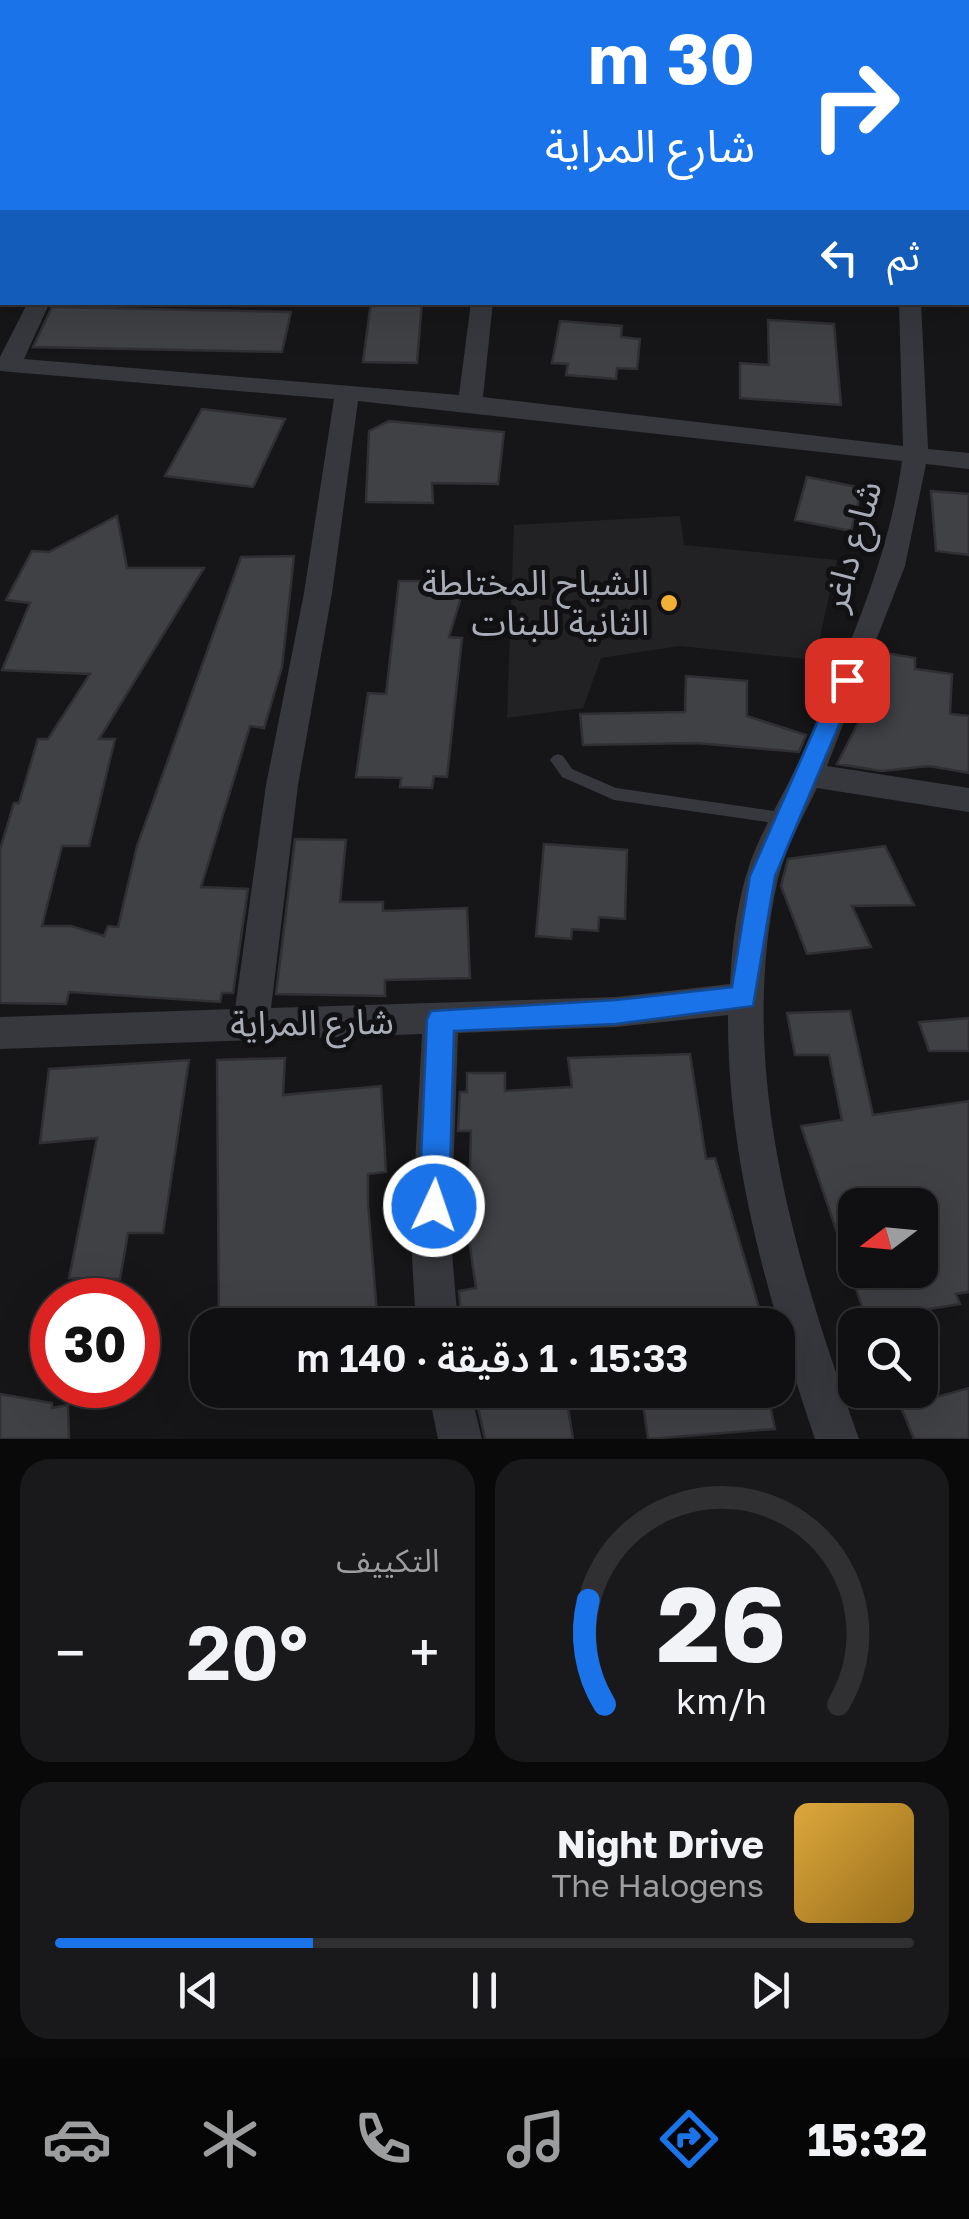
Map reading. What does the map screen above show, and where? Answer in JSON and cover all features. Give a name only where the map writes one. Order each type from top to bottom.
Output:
[{"type":"street","points":[[37,305],[5,365],[470,403],[969,461]]},
{"type":"street","points":[[470,403],[482,305]]},
{"type":"street","name":"شارع داغر","points":[[837,1439],[793,1304],[769,1211],[756,1134],[743,998],[763,876],[809,775],[884,586],[908,499],[915,453],[910,305]]},
{"type":"street","points":[[252,1024],[282,785],[318,593],[347,395]]},
{"type":"street","points":[[809,775],[969,800]]},
{"type":"street","name":"شارع المراية","points":[[0,1033],[616,1012],[743,998]]},
{"type":"street","points":[[437,1308],[432,1240],[441,1020]]},
{"type":"street","points":[[453,1408],[460,1439]]},
{"type":"lane","points":[[558,760],[567,773],[614,794],[788,819]]},
{"type":"shaded area","name":"الشياح المختلطة الثانية للبنات","points":[[680,516],[684,545],[837,560],[815,660],[679,646],[601,658],[583,708],[507,718],[514,525]]},
{"type":"building","points":[[371,305],[422,305],[417,363],[363,362]]},
{"type":"building","points":[[52,307],[291,312],[282,352],[33,347]]},
{"type":"building","points":[[768,320],[834,324],[841,405],[740,398],[740,363],[769,365]]},
{"type":"building","points":[[560,321],[622,326],[621,337],[640,339],[637,369],[617,368],[616,379],[566,375],[568,364],[552,363]]},
{"type":"building","points":[[202,409],[285,419],[253,487],[165,476]]},
{"type":"building","points":[[389,421],[504,432],[498,484],[432,483],[433,503],[366,502],[369,431]]},
{"type":"building","points":[[807,477],[862,488],[851,531],[795,520]]},
{"type":"building","points":[[931,491],[969,494],[969,555],[936,551]]},
{"type":"building","points":[[117,516],[127,568],[204,568],[99,739],[115,739],[89,846],[62,846],[42,926],[71,926],[104,936],[108,926],[118,927],[137,846],[241,557],[294,556],[282,667],[264,728],[250,726],[201,887],[248,889],[233,993],[222,993],[220,1002],[69,992],[66,1004],[0,1003],[0,850],[38,739],[48,739],[90,674],[2,670],[30,603],[6,600],[32,551],[49,552]]},
{"type":"building","points":[[399,581],[466,581],[449,637],[462,638],[447,777],[434,776],[432,788],[400,787],[401,778],[356,777],[368,693],[386,694]]},
{"type":"building","points":[[879,652],[915,658],[915,669],[952,674],[950,714],[969,716],[969,773],[929,766],[882,771],[837,764],[876,688]]},
{"type":"building","points":[[686,676],[747,681],[747,716],[806,735],[799,752],[696,743],[583,745],[580,714],[685,712]]},
{"type":"building","points":[[295,839],[346,840],[340,902],[383,902],[383,911],[467,908],[470,978],[385,980],[385,996],[276,994]]},
{"type":"building","points":[[544,844],[627,850],[625,919],[599,917],[598,931],[572,929],[571,939],[536,936]]},
{"type":"building","points":[[885,846],[914,905],[852,906],[871,947],[807,954],[781,886],[788,859]]},
{"type":"building","points":[[850,1011],[873,1115],[969,1101],[969,1292],[956,1294],[960,1304],[862,1308],[856,1288],[938,1288],[938,1188],[838,1188],[838,1235],[801,1126],[842,1120],[829,1055],[795,1055],[787,1013]]},
{"type":"building","points":[[969,1018],[969,1051],[929,1051],[919,1022]]},
{"type":"building","points":[[690,1054],[706,1159],[715,1158],[759,1308],[460,1308],[459,1291],[476,1288],[463,1198],[469,1198],[471,1131],[458,1131],[460,1092],[467,1092],[467,1073],[505,1073],[505,1091],[572,1087],[568,1058]]},
{"type":"building","points":[[285,1058],[283,1095],[381,1086],[386,1172],[368,1174],[377,1308],[219,1308],[217,1060]]},
{"type":"building","points":[[189,1060],[163,1233],[128,1233],[120,1278],[69,1278],[97,1138],[40,1143],[49,1069]]},
{"type":"building","points":[[969,1388],[969,1439],[914,1439],[901,1408],[938,1408],[938,1397]]},
{"type":"building","points":[[0,1394],[30,1399],[30,1408],[68,1408],[69,1439],[0,1439]]},
{"type":"building","points":[[478,1408],[568,1408],[573,1439],[485,1439]]},
{"type":"building","points":[[644,1408],[771,1408],[775,1429],[648,1439]]},
{"type":"place","name":"الشياح المختلطة الثانية للبنات","points":[[669,603]]},
{"type":"route","points":[[434,1206],[441,1020],[616,1012],[743,998],[763,876],[847,680]]}]
